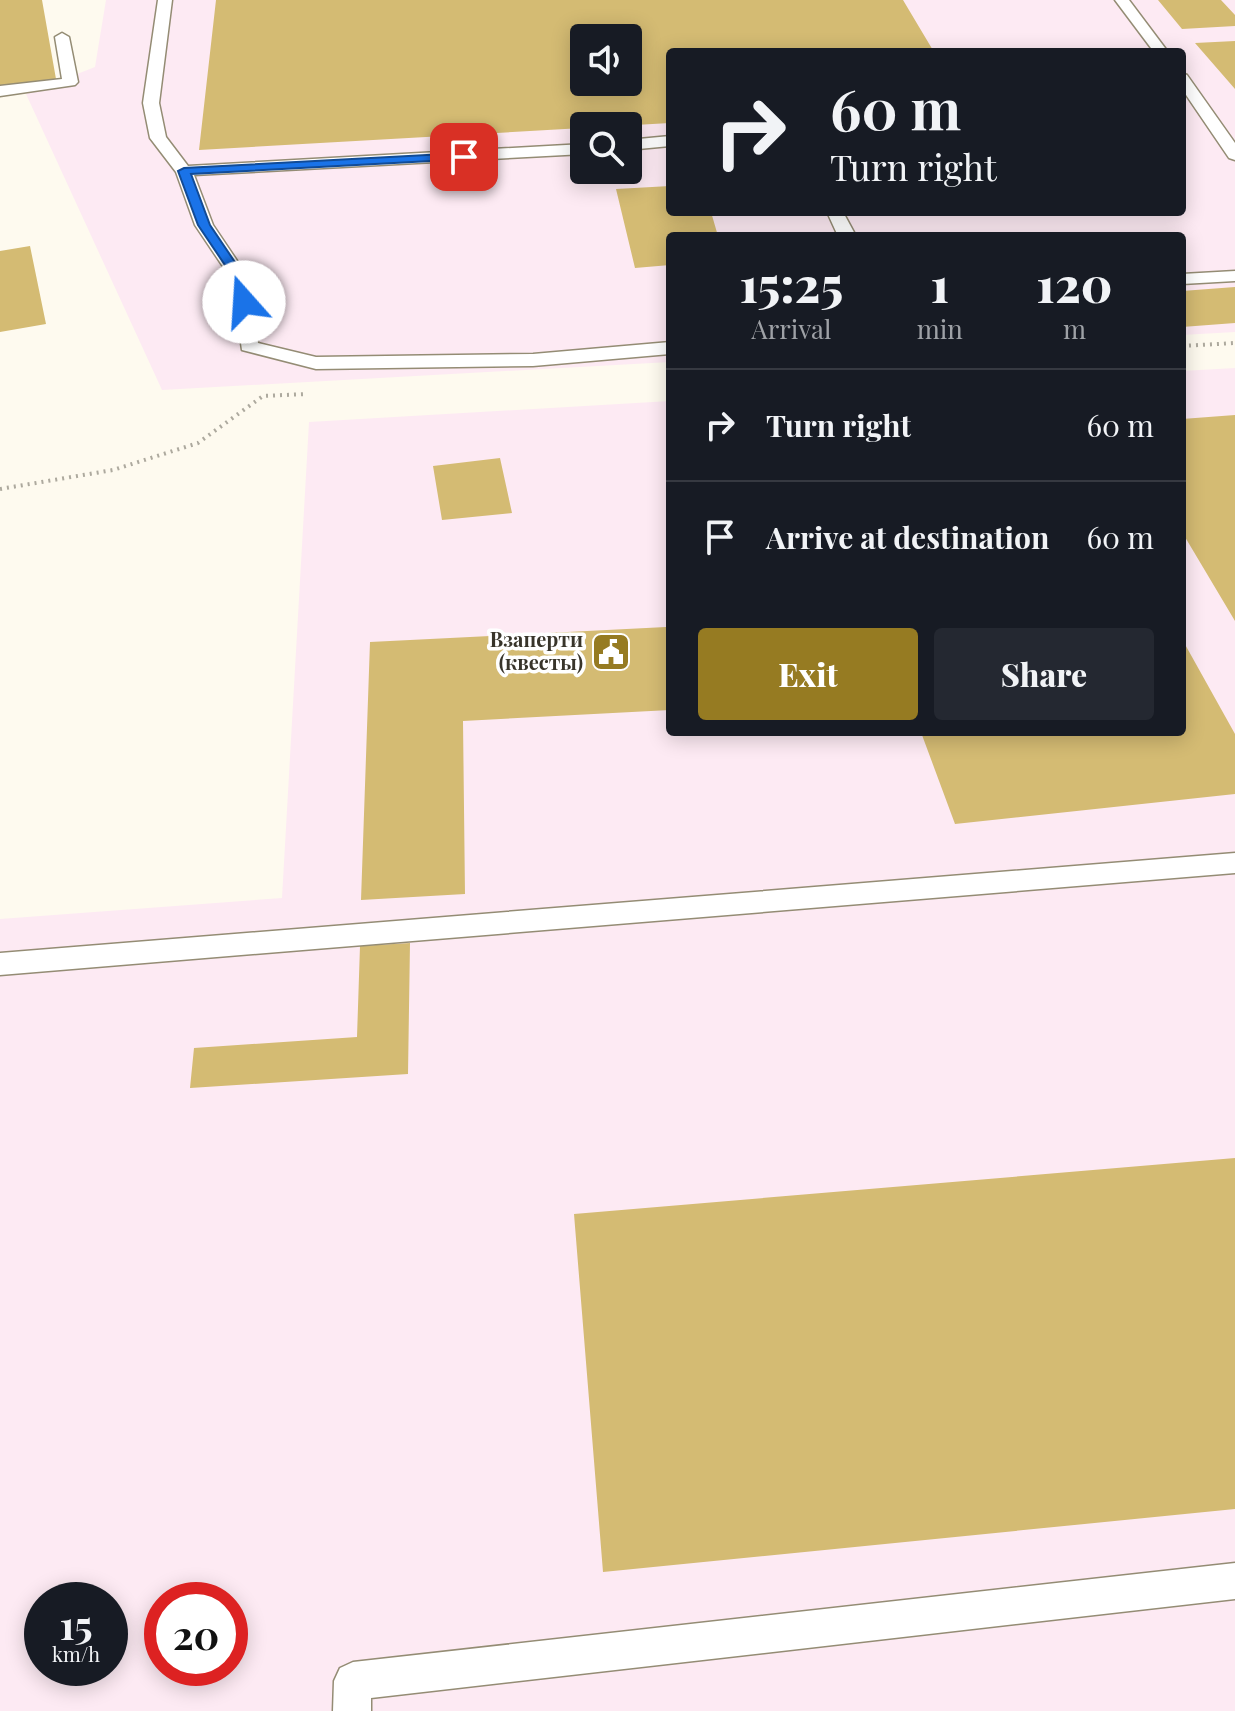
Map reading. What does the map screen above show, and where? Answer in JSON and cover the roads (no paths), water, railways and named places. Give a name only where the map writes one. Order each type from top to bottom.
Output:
[{"type":"lane","points":[[165,0],[151,103],[158,138],[184,171],[204,225],[241,280],[249,346],[316,363],[533,360],[666,348]]},
{"type":"lane","points":[[1122,0],[1158,48]]},
{"type":"lane","points":[[0,91],[70,82],[62,37]]},
{"type":"lane","points":[[1186,84],[1235,155]]},
{"type":"lane","points":[[642,144],[666,141]]},
{"type":"lane","points":[[184,171],[570,150]]},
{"type":"lane","points":[[1186,279],[1235,276]]},
{"type":"lane","points":[[0,964],[1235,863]]},
{"type":"lane","points":[[352,1711],[353,1681],[1235,1581]]},
{"type":"place","name":"Взаперти (квесты)","points":[[611,652]]}]
